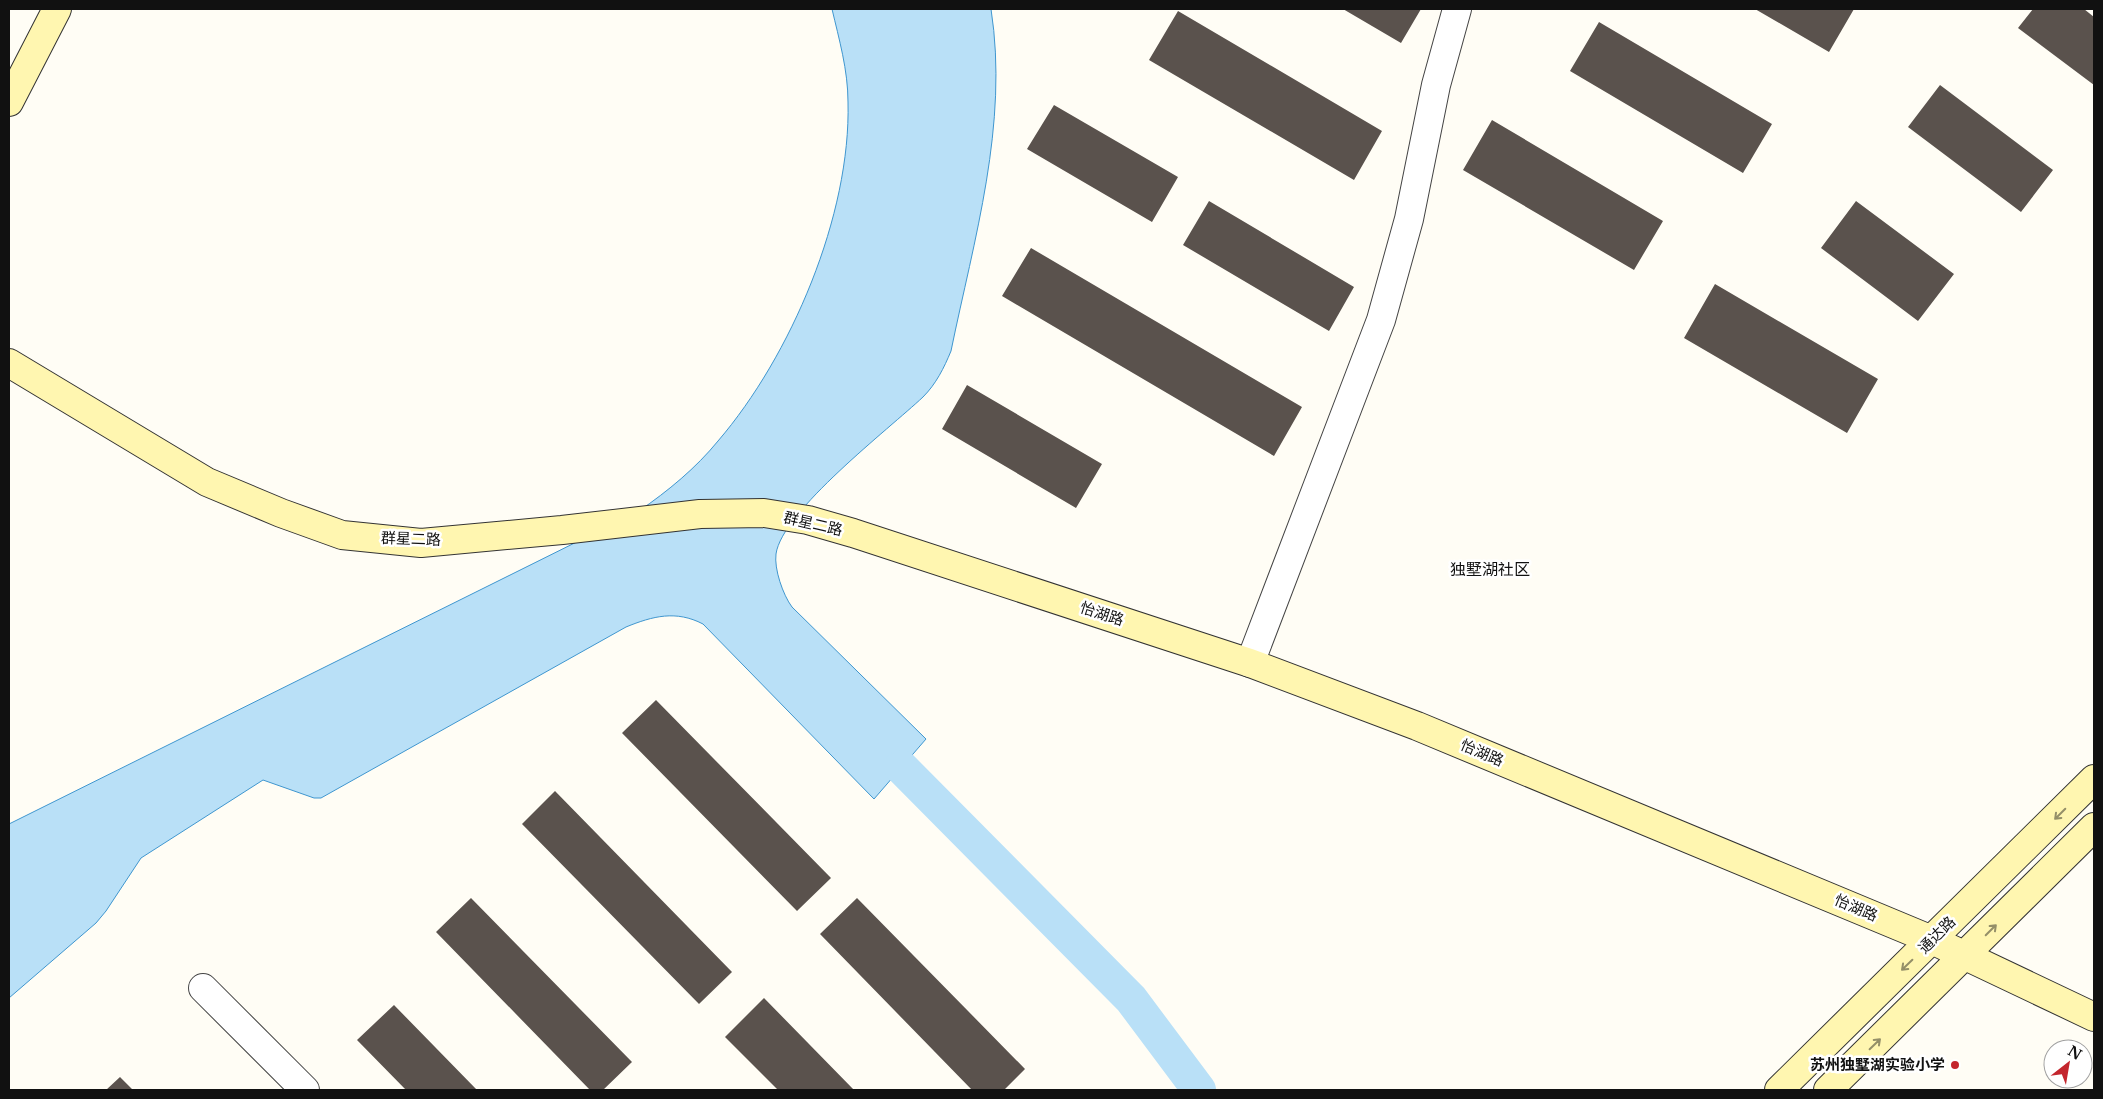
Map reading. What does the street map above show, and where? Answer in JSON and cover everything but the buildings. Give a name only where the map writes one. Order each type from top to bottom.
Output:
[{"type":"street","points":[[9,102],[57,9]]},
{"type":"street","points":[[1250,663],[1381,320],[1410,219],[1436,85],[1457,9]]},
{"type":"street","name":"群星二路","points":[[9,362],[207,482],[281,513],[342,535],[421,543],[562,530],[700,514],[764,513],[808,520],[853,533]]},
{"type":"street","name":"怡湖路","points":[[853,533],[1250,663],[1417,726],[1932,940],[2094,1017]]},
{"type":"street","name":"通达路","points":[[1779,1090],[2094,779]]},
{"type":"street","points":[[1828,1090],[2094,827]]},
{"type":"street","points":[[203,988],[305,1090]]},
{"type":"water","points":[[832,9],[991,9],[996,95],[992,138],[979,224],[951,351],[946,364],[932,387],[923,397],[863,449],[816,494],[783,536],[776,554],[776,567],[780,582],[785,596],[792,607],[926,739],[874,799],[703,624],[674,616],[646,620],[626,627],[321,798],[314,798],[263,780],[141,858],[96,923],[9,998],[9,824],[639,511],[681,479],[718,441],[745,407],[770,368],[792,326],[811,282],[827,237],[839,191],[846,146],[848,102],[845,66]]},
{"type":"waterway","points":[[901,767],[1131,999],[1199,1090]]},
{"type":"place","name":"苏州独墅湖实验小学","points":[[1955,1065]]},
{"type":"district","name":"独墅湖社区","points":[[1490,569]]}]
